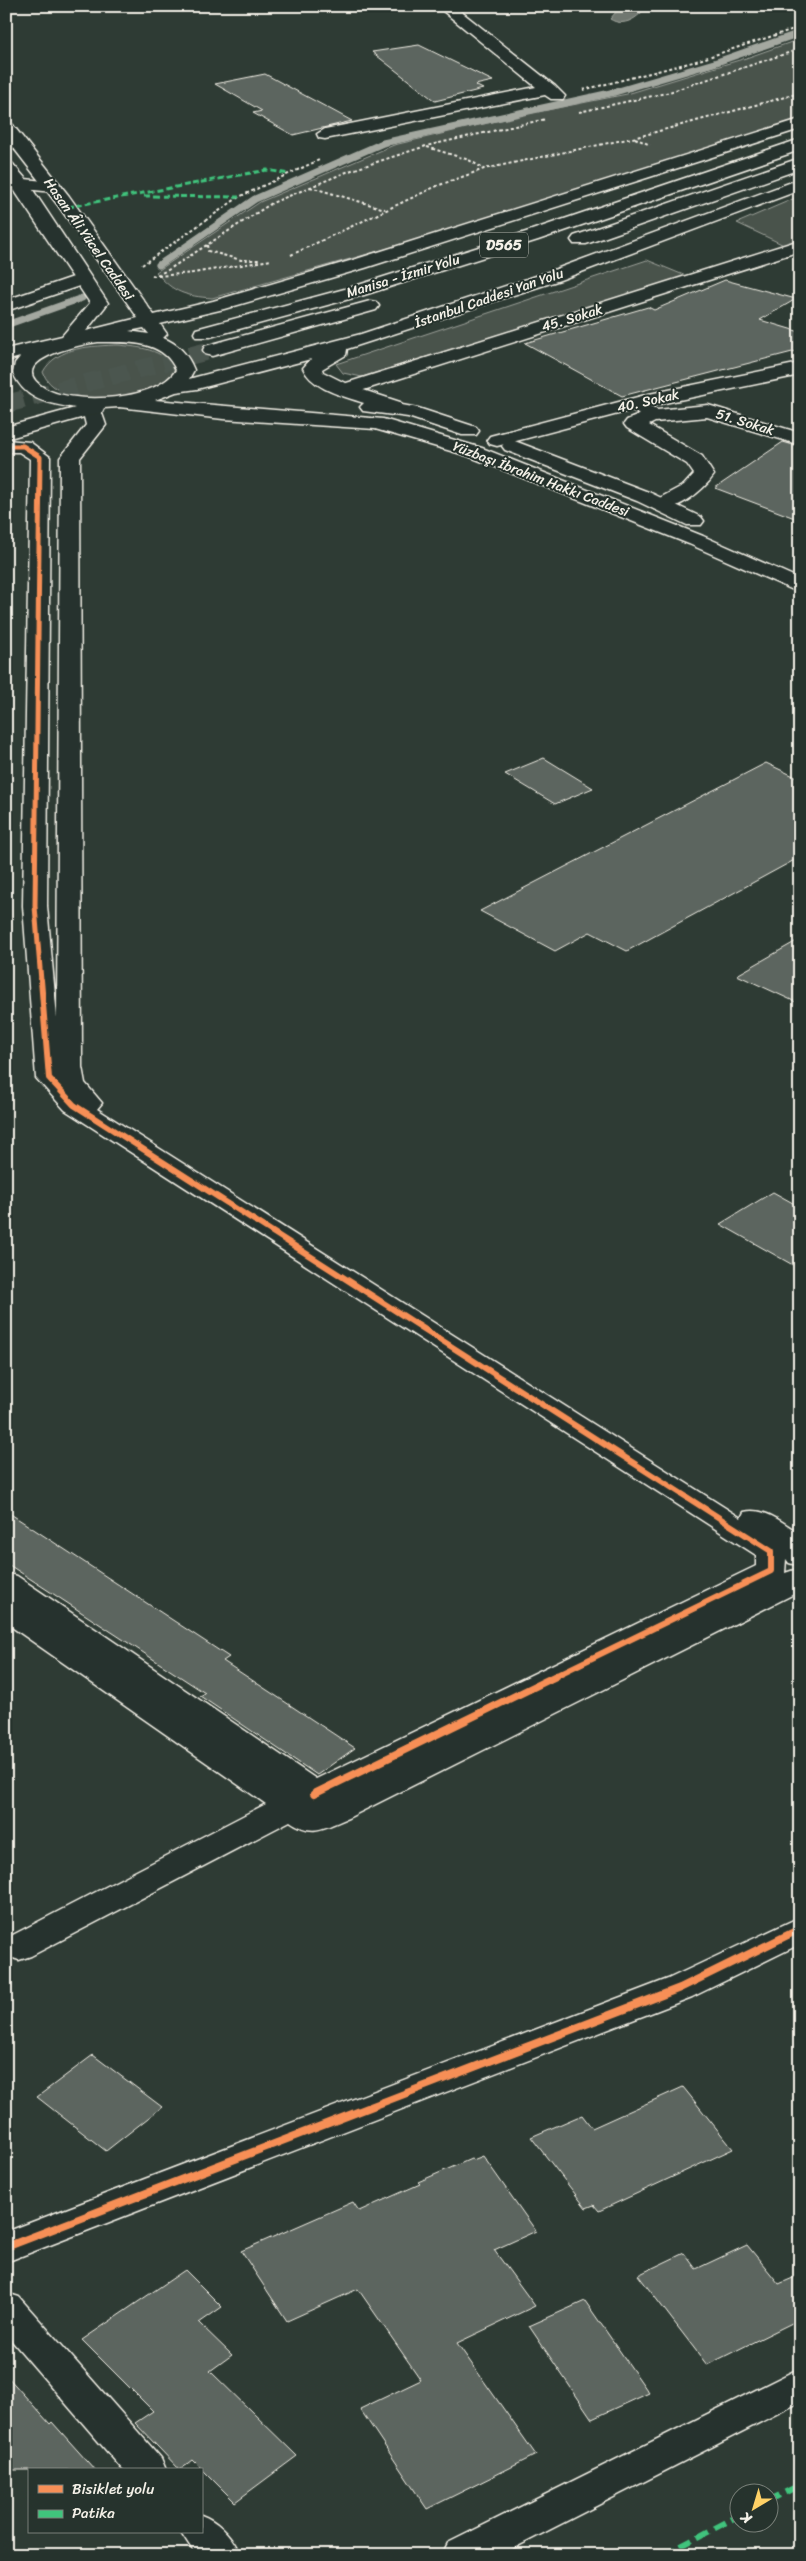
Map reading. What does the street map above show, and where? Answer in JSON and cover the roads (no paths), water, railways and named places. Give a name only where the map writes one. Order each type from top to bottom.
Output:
[{"type":"main road","points":[[325,134],[553,92],[444,6]]},
{"type":"main road","points":[[6,355],[148,322],[359,264],[800,124]]},
{"type":"main road","name":"Hasan Âli Yücel Caddesi","points":[[6,127],[53,187],[148,322],[183,359],[185,370],[180,380],[171,387]]},
{"type":"main road","name":"Manisa - İzmir Yolu","points":[[203,333],[358,291],[532,236],[800,144]]},
{"type":"main road","points":[[565,244],[800,164]]},
{"type":"main road","name":"Hasan Âli Yücel Caddesi","points":[[6,167],[13,182],[99,303],[69,339]]},
{"type":"main road","points":[[13,182],[53,187]]},
{"type":"main road","name":"İstanbul Caddesi Yan Yolu","points":[[107,405],[146,397],[171,387],[197,383],[368,338],[554,276],[800,184]]},
{"type":"main road","name":"45. Sokak","points":[[344,390],[791,255],[800,245]]},
{"type":"main road","points":[[6,306],[82,278]]},
{"type":"main road","points":[[6,290],[30,297]]},
{"type":"main road","name":"Manisa - İzmir Yolu","points":[[212,350],[388,301]]},
{"type":"main road","points":[[107,405],[68,401],[45,395],[29,386],[21,376],[22,365],[31,355],[47,346],[69,339],[98,336],[126,336],[153,341],[173,350]]},
{"type":"main road","points":[[368,338],[328,356],[312,368],[314,376],[344,390],[411,412]]},
{"type":"main road","name":"40. Sokak","points":[[497,440],[634,404],[800,369]]},
{"type":"main road","name":"Yüzbaşı İbrahim Hakkı Caddesi","points":[[171,387],[229,395],[327,402],[411,412],[497,440],[662,506],[800,570]]},
{"type":"main road","points":[[634,404],[653,416]]},
{"type":"main road","points":[[6,432],[107,405]]},
{"type":"main road","points":[[107,405],[96,425],[70,458],[69,1066],[72,1085],[86,1101],[788,1540],[800,1556]]},
{"type":"main road","name":"Yüzbaşı İbrahim Hakkı Caddesi","points":[[107,405],[376,423],[475,452],[696,540],[800,587]]},
{"type":"main road","name":"51. Sokak","points":[[653,416],[708,411],[800,439]]},
{"type":"main road","points":[[653,416],[634,424],[695,460],[704,474],[691,489],[662,506]]},
{"type":"main road","points":[[6,446],[23,446],[40,457],[35,906],[49,1078],[74,1105],[771,1550],[771,1570],[314,1803],[19,1947]]},
{"type":"main road","points":[[314,1803],[800,1578]]},
{"type":"main road","points":[[6,1583],[314,1803]]},
{"type":"main road","points":[[6,1608],[314,1803]]},
{"type":"main road","points":[[6,2247],[680,1988],[800,1929]]},
{"type":"main road","points":[[6,2308],[145,2468]]},
{"type":"main road","points":[[462,2555],[800,2384]]},
{"type":"main road","points":[[202,2533],[221,2555]]},
{"type":"waterway","points":[[159,265],[255,199],[383,143],[615,92],[714,63],[800,33]]},
{"type":"waterway","points":[[6,325],[82,298]]},
{"type":"tunnel","points":[[6,404],[212,350]]}]
